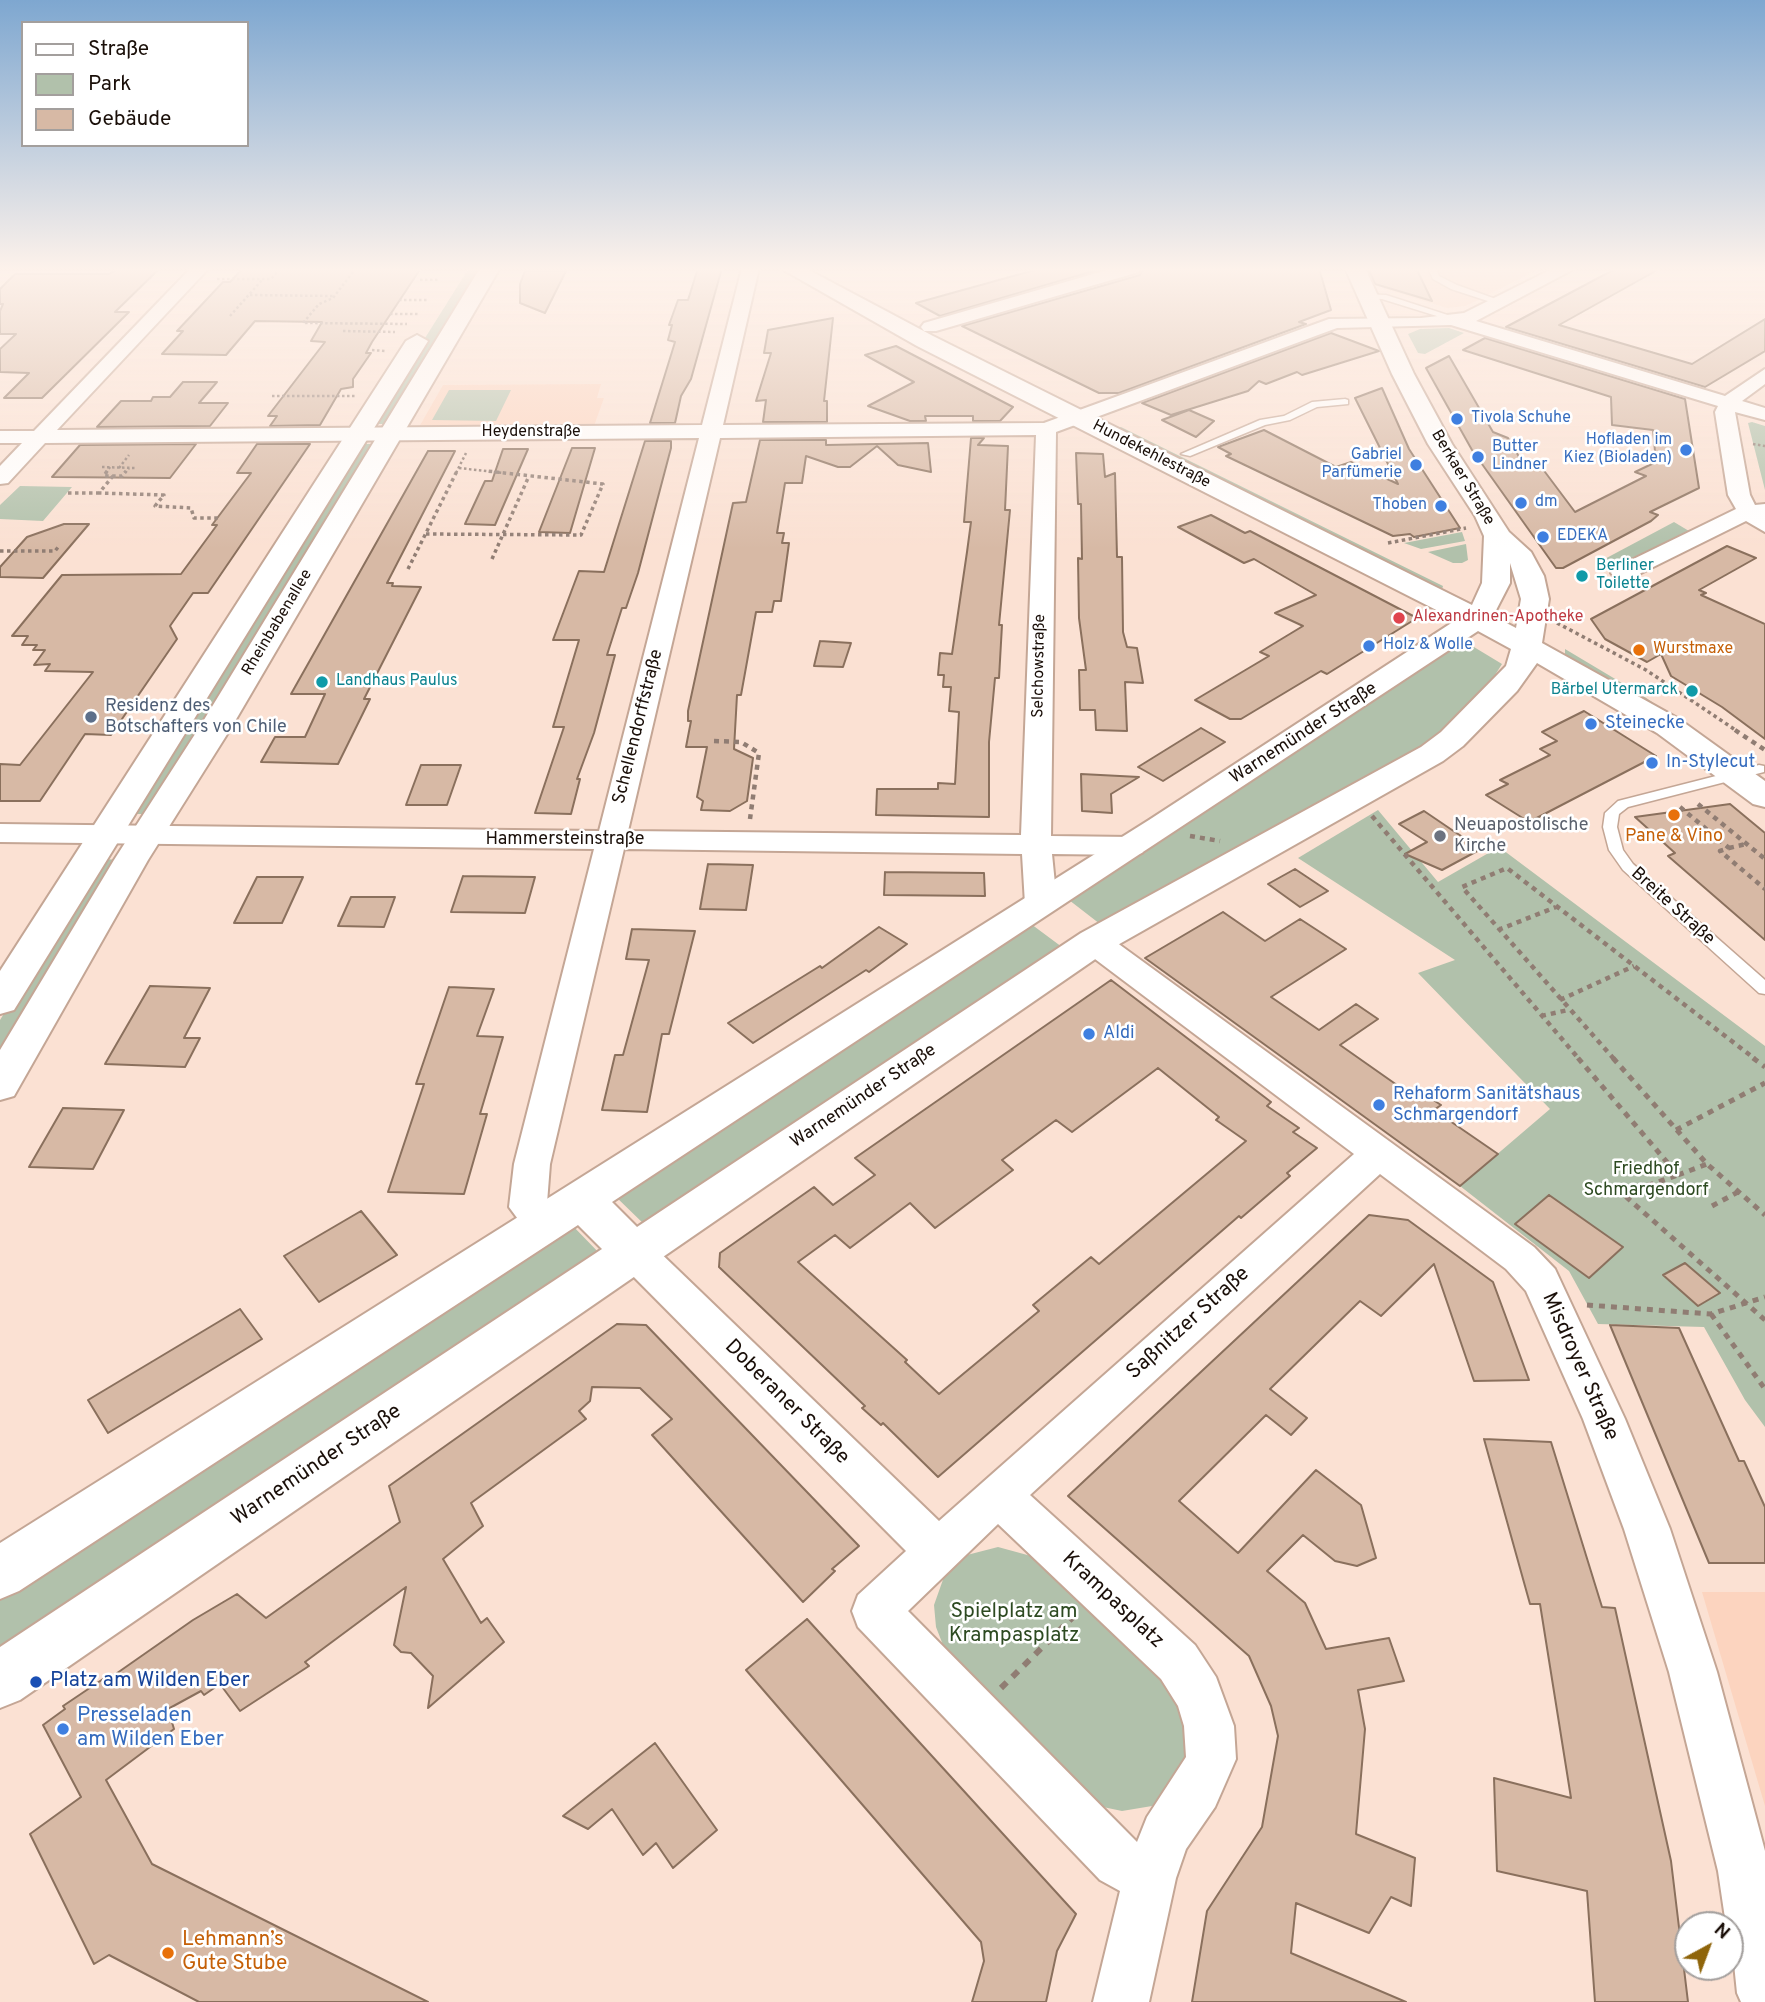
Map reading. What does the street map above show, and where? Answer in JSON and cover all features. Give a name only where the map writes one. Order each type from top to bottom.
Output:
[{"type":"street","points":[[0,478],[117,361]]},
{"type":"street","name":"Rheinbabenallee","points":[[0,1001],[358,434],[397,361]]},
{"type":"street","name":"Rheinbabenallee","points":[[0,1085],[147,836],[435,361]]},
{"type":"street","name":"Schellendorffstraße","points":[[543,1223],[528,1207],[532,1164],[729,361]]},
{"type":"street","name":"Hundekehlestraße","points":[[963,361],[1071,420],[1483,610]]},
{"type":"street","name":"Hundekehlestraße","points":[[982,361],[1071,420],[1185,454],[1483,610]]},
{"type":"street","points":[[1071,420],[1230,361]]},
{"type":"street","name":"Berkaer Straße","points":[[1397,361],[1440,444],[1488,516],[1497,536],[1498,577],[1483,610]]},
{"type":"street","points":[[1589,361],[1765,414]]},
{"type":"street","points":[[1623,573],[1759,516],[1739,495],[1732,469],[1725,412],[1734,397],[1765,375]]},
{"type":"street","name":"Heydenstraße","points":[[0,437],[712,431],[1071,420]]},
{"type":"street","name":"Selchowstraße","points":[[1041,904],[1036,844],[1071,420]]},
{"type":"street","name":"Berkaer Straße","points":[[1497,536],[1521,558],[1530,576],[1535,599],[1529,635]]},
{"type":"street","points":[[1483,610],[1529,635],[1668,726],[1758,773]]},
{"type":"street","name":"Warnemünder Straße","points":[[0,1573],[1146,837],[1483,610]]},
{"type":"street","name":"Warnemünder Straße","points":[[0,1680],[1094,942],[1452,740],[1520,668],[1529,635]]},
{"type":"street","name":"Hammersteinstraße","points":[[0,833],[1036,844],[1146,837]]},
{"type":"street","points":[[1041,904],[1094,942]]},
{"type":"street","name":"Misdroyer Straße","points":[[1094,942],[1520,1258],[1541,1281],[1604,1419],[1647,1529],[1689,1659],[1744,1871],[1765,1993]]},
{"type":"street","name":"Saßnitzer Straße","points":[[998,1495],[1379,1153]]},
{"type":"street","points":[[581,1200],[634,1252]]},
{"type":"street","name":"Doberaner Straße","points":[[634,1252],[939,1552]]},
{"type":"street","points":[[998,1495],[875,1611],[1119,1861],[1150,1878],[1121,2002]]},
{"type":"street","name":"Krampasplatz","points":[[998,1495],[1178,1662],[1199,1694],[1209,1726],[1211,1759],[1197,1789],[1164,1835],[1150,1878]]},
{"type":"lane","points":[[1185,454],[1264,422],[1287,418],[1315,404],[1345,402]]},
{"type":"lane","name":"Breite Straße","points":[[1758,773],[1623,804],[1612,813],[1610,827],[1616,850],[1628,867],[1765,989]]},
{"type":"path","points":[[272,396],[364,396]]},
{"type":"path","points":[[408,569],[468,449]]},
{"type":"path","points":[[103,467],[135,468]]},
{"type":"path","points":[[110,467],[104,476],[122,476],[130,468]]},
{"type":"path","points":[[426,534],[581,536],[603,484],[459,468]]},
{"type":"path","points":[[99,493],[113,476]]},
{"type":"path","points":[[492,559],[529,476]]},
{"type":"path","points":[[68,493],[164,495],[155,506],[191,508],[194,518],[221,518]]},
{"type":"path","points":[[1388,543],[1468,528]]},
{"type":"path","points":[[0,551],[55,551],[59,546]]},
{"type":"path","points":[[1570,630],[1646,670],[1758,773]]},
{"type":"path","points":[[714,741],[741,742],[759,753],[749,831]]},
{"type":"path","points":[[1681,790],[1765,859]]},
{"type":"path","points":[[1663,793],[1729,848]]},
{"type":"path","points":[[1362,810],[1371,815],[1678,1175]]},
{"type":"path","points":[[1146,837],[1170,833],[1238,844],[1251,852]]},
{"type":"path","points":[[1746,844],[1720,851],[1765,888]]},
{"type":"path","points":[[1765,1067],[1507,868],[1462,887],[1707,1164],[1765,1215]]},
{"type":"path","points":[[1498,930],[1557,906]]},
{"type":"path","points":[[1560,1000],[1634,966]]},
{"type":"path","points":[[1541,1016],[1568,1010]]},
{"type":"path","points":[[1676,1130],[1765,1083]]},
{"type":"path","points":[[1707,1164],[1623,1194],[1765,1320]]},
{"type":"path","points":[[1712,1206],[1738,1192]]},
{"type":"path","points":[[1576,1304],[1711,1314],[1765,1297]]},
{"type":"path","points":[[1711,1314],[1765,1389]]},
{"type":"path","points":[[998,1691],[1080,1610]]},
{"type":"shaded area","points":[[601,384],[597,398],[604,398],[594,426],[419,427],[443,385]]},
{"type":"shaded area","points":[[1702,1592],[1765,1592],[1765,1806]]},
{"type":"green space","points":[[410,361],[429,361],[391,424],[371,424]]},
{"type":"green space","points":[[449,390],[511,390],[496,421],[432,420]]},
{"type":"green space","points":[[1748,423],[1765,426],[1765,490]]},
{"type":"green space","points":[[1121,427],[1443,586],[1441,593],[1109,429]]},
{"type":"green space","points":[[359,444],[379,444],[152,814],[126,814]]},
{"type":"green space","points":[[20,486],[72,487],[43,521],[0,519],[0,505]]},
{"type":"green space","points":[[1674,522],[1689,531],[1614,569],[1599,562]]},
{"type":"green space","points":[[1462,532],[1465,541],[1421,549],[1404,543]]},
{"type":"green space","points":[[1466,544],[1468,560],[1462,563],[1453,563],[1428,552]]},
{"type":"green space","points":[[1464,641],[1502,664],[1488,686],[1434,739],[1394,765],[1100,924],[1069,900]]},
{"type":"green space","points":[[1565,649],[1642,695],[1742,765],[1612,682],[1565,656]]},
{"type":"green space","name":"Friedhof Schmargendorf","points":[[1378,810],[1438,882],[1499,847],[1765,1046],[1765,1427],[1745,1400],[1704,1327],[1598,1324],[1569,1271],[1460,1186],[1550,1109],[1418,973],[1455,960],[1298,858]]},
{"type":"green space","points":[[100,859],[124,860],[0,1063],[0,1020]]},
{"type":"green space","points":[[1031,924],[1066,950],[648,1228],[613,1194]]},
{"type":"green space","points":[[570,1223],[603,1257],[0,1658],[0,1591]]},
{"type":"green space","name":"Spielplatz am Krampasplatz","points":[[998,1547],[1031,1556],[1136,1656],[1165,1672],[1197,1738],[1162,1801],[1152,1806],[1122,1811],[1103,1807],[943,1645],[936,1627],[934,1605],[945,1574],[967,1555]]},
{"type":"building","points":[[0,361],[79,361],[42,398],[4,398],[29,373],[0,372]]},
{"type":"building","points":[[310,361],[365,361],[353,379],[353,387],[341,389],[320,425],[270,426],[277,416],[268,416]]},
{"type":"building","points":[[669,361],[696,361],[691,379],[681,396],[675,423],[650,423]]},
{"type":"building","points":[[768,361],[828,361],[824,401],[827,401],[827,422],[763,422],[766,400],[756,401]]},
{"type":"building","points":[[877,361],[926,361],[1013,407],[1000,421],[973,421],[973,416],[925,416],[926,421],[910,421],[868,406],[914,382]]},
{"type":"building","points":[[1034,361],[1205,361],[1119,393],[1099,393]]},
{"type":"building","points":[[1254,361],[1346,361],[1302,375],[1297,372],[1266,384],[1259,381],[1248,391],[1171,415],[1142,403]]},
{"type":"building","points":[[1439,361],[1452,361],[1493,432],[1508,438],[1525,467],[1542,468],[1575,512],[1646,476],[1635,472],[1656,462],[1653,430],[1612,425],[1611,397],[1499,361],[1562,361],[1685,399],[1699,488],[1650,512],[1658,515],[1651,521],[1563,568],[1556,568],[1472,450],[1426,368]]},
{"type":"building","points":[[1620,361],[1683,361],[1692,364],[1696,361],[1748,361],[1705,387]]},
{"type":"building","points":[[183,382],[217,382],[199,403],[228,403],[210,426],[97,427],[121,401],[151,401],[153,397],[170,397]]},
{"type":"building","points":[[1382,388],[1409,449],[1460,528],[1414,537],[1410,534],[1393,536],[1226,456],[1231,454],[1218,447],[1264,430],[1336,467],[1351,462],[1398,484],[1355,398]]},
{"type":"building","points":[[1189,410],[1214,421],[1196,437],[1162,420]]},
{"type":"building","points":[[971,438],[984,438],[978,445],[1008,446],[1005,510],[1010,510],[999,625],[1002,625],[999,678],[995,678],[989,742],[989,817],[876,815],[877,789],[938,789],[938,783],[955,784],[959,712],[949,711],[951,687],[943,687],[944,675],[938,675],[940,653],[952,654],[967,552],[971,522],[964,522]]},
{"type":"building","points":[[760,440],[826,440],[826,445],[928,443],[931,472],[898,465],[877,446],[850,467],[838,467],[806,456],[802,483],[785,483],[777,533],[784,533],[782,543],[789,543],[781,601],[774,601],[772,612],[756,612],[741,695],[737,695],[734,749],[753,758],[747,801],[730,811],[701,810],[703,801],[697,797],[707,747],[686,747],[691,721],[688,721],[688,711],[733,503],[746,502]]},
{"type":"building","points":[[645,441],[671,441],[671,448],[638,573],[626,608],[622,608],[607,655],[615,655],[594,733],[577,779],[580,779],[571,814],[535,813],[564,727],[553,727],[579,640],[553,640],[579,571],[604,572]]},
{"type":"building","points":[[196,444],[170,478],[52,477],[80,445]]},
{"type":"building","points":[[257,444],[310,444],[208,593],[193,593],[170,626],[177,639],[111,735],[85,734],[40,801],[0,801],[0,764],[20,765],[93,672],[45,671],[50,664],[34,665],[45,650],[33,650],[37,645],[22,645],[28,636],[12,636],[62,575],[181,574],[217,525],[212,525],[251,473],[237,473]]},
{"type":"building","points":[[572,448],[595,448],[570,533],[539,532]]},
{"type":"building","points":[[503,449],[528,449],[495,525],[465,524],[485,481],[492,481]]},
{"type":"building","points":[[428,451],[455,451],[387,583],[393,583],[392,586],[421,587],[364,699],[370,699],[338,764],[261,762],[275,737],[305,737],[325,694],[291,694]]},
{"type":"building","points":[[1076,453],[1103,454],[1105,477],[1115,473],[1117,557],[1122,557],[1123,632],[1127,647],[1137,648],[1143,683],[1125,682],[1127,731],[1096,730],[1095,710],[1080,710],[1079,670],[1086,670],[1079,618],[1081,504],[1078,504]]},
{"type":"building","points":[[1211,515],[1245,533],[1250,531],[1417,618],[1327,674],[1321,671],[1241,719],[1230,719],[1195,700],[1269,656],[1260,652],[1303,626],[1275,613],[1316,595],[1254,559],[1244,563],[1178,527]]},
{"type":"building","points":[[64,524],[89,524],[43,578],[0,577],[0,567],[27,537]]},
{"type":"building","points":[[1727,546],[1756,558],[1699,590],[1706,593],[1701,595],[1765,624],[1765,739],[1722,707],[1671,676],[1661,654],[1647,662],[1605,639],[1591,619]]},
{"type":"building","points":[[820,641],[851,643],[843,667],[814,666]]},
{"type":"building","points":[[1584,711],[1656,756],[1529,822],[1486,795],[1508,784],[1500,780],[1550,755],[1540,749],[1557,741],[1542,732]]},
{"type":"building","points":[[1201,728],[1225,742],[1163,781],[1138,767]]},
{"type":"building","points":[[421,765],[461,765],[447,805],[406,805]]},
{"type":"building","points":[[1081,774],[1139,777],[1111,794],[1112,813],[1082,811]]},
{"type":"building","points":[[1730,804],[1765,833],[1765,940],[1668,856],[1675,853],[1635,817]]},
{"type":"building","name":"Neuapostolische Kirche","points":[[1424,811],[1481,849],[1442,870],[1405,854],[1427,842],[1399,824]]},
{"type":"building","points":[[708,864],[753,865],[746,910],[700,909]]},
{"type":"building","points":[[1295,869],[1328,891],[1300,907],[1268,884]]},
{"type":"building","points":[[885,872],[984,873],[985,896],[884,895]]},
{"type":"building","points":[[463,876],[535,877],[525,913],[451,912]]},
{"type":"building","points":[[257,877],[303,877],[282,923],[234,923]]},
{"type":"building","points":[[351,897],[395,897],[384,927],[338,926]]},
{"type":"building","points":[[1223,912],[1265,941],[1300,919],[1346,949],[1271,997],[1319,1030],[1356,1004],[1378,1019],[1340,1045],[1414,1097],[1421,1092],[1441,1105],[1434,1110],[1498,1154],[1460,1186],[1145,958]]},
{"type":"building","points":[[879,927],[907,944],[869,972],[866,970],[753,1043],[728,1023],[820,966],[822,968]]},
{"type":"building","points":[[632,929],[695,931],[669,1034],[662,1034],[647,1112],[602,1110],[615,1055],[623,1055],[649,960],[626,959]]},
{"type":"building","points":[[1111,980],[1271,1102],[1267,1106],[1299,1128],[1293,1132],[1317,1148],[1287,1173],[1290,1176],[1241,1218],[1239,1216],[938,1477],[883,1423],[881,1425],[862,1408],[865,1406],[719,1267],[720,1253],[814,1187],[833,1205],[875,1175],[855,1158]],"holes":[[[1158,1068],[1219,1117],[1216,1120],[1246,1141],[1099,1264],[1091,1257],[1033,1305],[1039,1311],[939,1394],[905,1362],[907,1360],[798,1262],[835,1235],[850,1248],[910,1203],[935,1228],[1013,1170],[1002,1160],[1056,1120],[1072,1132]]]},
{"type":"building","points":[[150,986],[210,988],[184,1038],[200,1038],[185,1067],[105,1064]]},
{"type":"building","points":[[449,987],[494,989],[477,1036],[503,1037],[480,1114],[487,1114],[464,1194],[388,1192],[424,1084],[416,1084]]},
{"type":"building","points":[[63,1108],[124,1110],[93,1169],[29,1167]]},
{"type":"building","points":[[1549,1195],[1623,1247],[1589,1278],[1515,1224]]},
{"type":"building","points":[[361,1211],[397,1255],[319,1302],[284,1256]]},
{"type":"building","points":[[1369,1215],[1408,1220],[1493,1282],[1529,1380],[1474,1381],[1434,1264],[1381,1316],[1360,1301],[1270,1389],[1307,1418],[1291,1435],[1266,1415],[1179,1501],[1238,1553],[1316,1470],[1361,1505],[1376,1558],[1357,1566],[1335,1561],[1303,1535],[1267,1571],[1305,1603],[1326,1649],[1389,1638],[1404,1681],[1358,1690],[1365,1729],[1356,1834],[1415,1858],[1411,1906],[1391,1897],[1369,1933],[1296,1903],[1291,1953],[1406,2002],[1192,2002],[1207,1911],[1262,1827],[1278,1736],[1271,1706],[1249,1656],[1068,1496]]},
{"type":"building","points":[[1685,1263],[1720,1293],[1698,1306],[1663,1275]]},
{"type":"building","points":[[240,1309],[262,1339],[108,1433],[88,1400]]},
{"type":"building","points":[[617,1324],[646,1325],[859,1546],[832,1569],[835,1571],[803,1602],[652,1435],[672,1419],[640,1388],[592,1387],[590,1401],[579,1411],[586,1419],[471,1503],[483,1526],[443,1559],[481,1623],[487,1618],[504,1642],[428,1708],[433,1676],[411,1653],[401,1652],[394,1645],[406,1587],[305,1662],[309,1666],[240,1711],[220,1684],[204,1695],[201,1691],[168,1709],[174,1729],[106,1780],[152,1864],[428,2002],[199,2002],[109,1955],[94,1964],[30,1834],[81,1797],[43,1725],[65,1709],[63,1706],[237,1594],[266,1618],[400,1522],[389,1486]]},
{"type":"building","points":[[1610,1325],[1679,1328],[1739,1461],[1744,1461],[1765,1507],[1765,1563],[1709,1563]]},
{"type":"building","points":[[1484,1439],[1551,1442],[1602,1607],[1615,1608],[1671,1861],[1677,1911],[1674,1911],[1674,1981],[1685,1981],[1688,2002],[1595,2002],[1587,1891],[1497,1871],[1494,1778],[1571,1798],[1540,1604],[1530,1604]]},
{"type":"building","points":[[807,1619],[1076,1914],[1057,1951],[1046,2002],[972,2002],[984,1961],[981,1942],[746,1670]]},
{"type":"building","points":[[655,1743],[717,1830],[673,1868],[656,1843],[643,1855],[612,1809],[588,1829],[563,1816]]},
{"type":"place","name":"Tivola Schuhe","points":[[1457,419]]},
{"type":"place","name":"Hofladen im Kiez (Bioladen)","points":[[1686,450]]},
{"type":"place","name":"Butter Lindner","points":[[1478,457]]},
{"type":"place","name":"Gabriel Parfümerie","points":[[1416,465]]},
{"type":"place","name":"dm","points":[[1521,503]]},
{"type":"place","name":"Thoben","points":[[1441,506]]},
{"type":"place","name":"EDEKA","points":[[1543,537]]},
{"type":"place","name":"Berliner Toilette","points":[[1582,576]]},
{"type":"place","name":"Alexandrinen-Apotheke","points":[[1399,618]]},
{"type":"place","name":"Holz & Wolle","points":[[1369,646]]},
{"type":"place","name":"Wurstmaxe","points":[[1639,650]]},
{"type":"place","name":"Landhaus Paulus","points":[[322,682]]},
{"type":"place","name":"Bärbel Utermarck","points":[[1692,691]]},
{"type":"place","name":"Residenz des Botschafters von Chile","points":[[91,717]]},
{"type":"place","name":"Steinecke","points":[[1591,724]]},
{"type":"place","name":"In-Stylecut","points":[[1652,763]]},
{"type":"place","name":"Pane & Vino","points":[[1674,815]]},
{"type":"place","name":"Neuapostolische Kirche","points":[[1440,836]]},
{"type":"place","name":"Aldi","points":[[1089,1034]]},
{"type":"place","name":"Rehaform Sanitätshaus Schmargendorf","points":[[1379,1105]]},
{"type":"place","name":"Platz am Wilden Eber","points":[[36,1682]]},
{"type":"place","name":"Presseladen am Wilden Eber","points":[[63,1729]]},
{"type":"place","name":"Lehmann’s Gute Stube","points":[[168,1953]]}]
